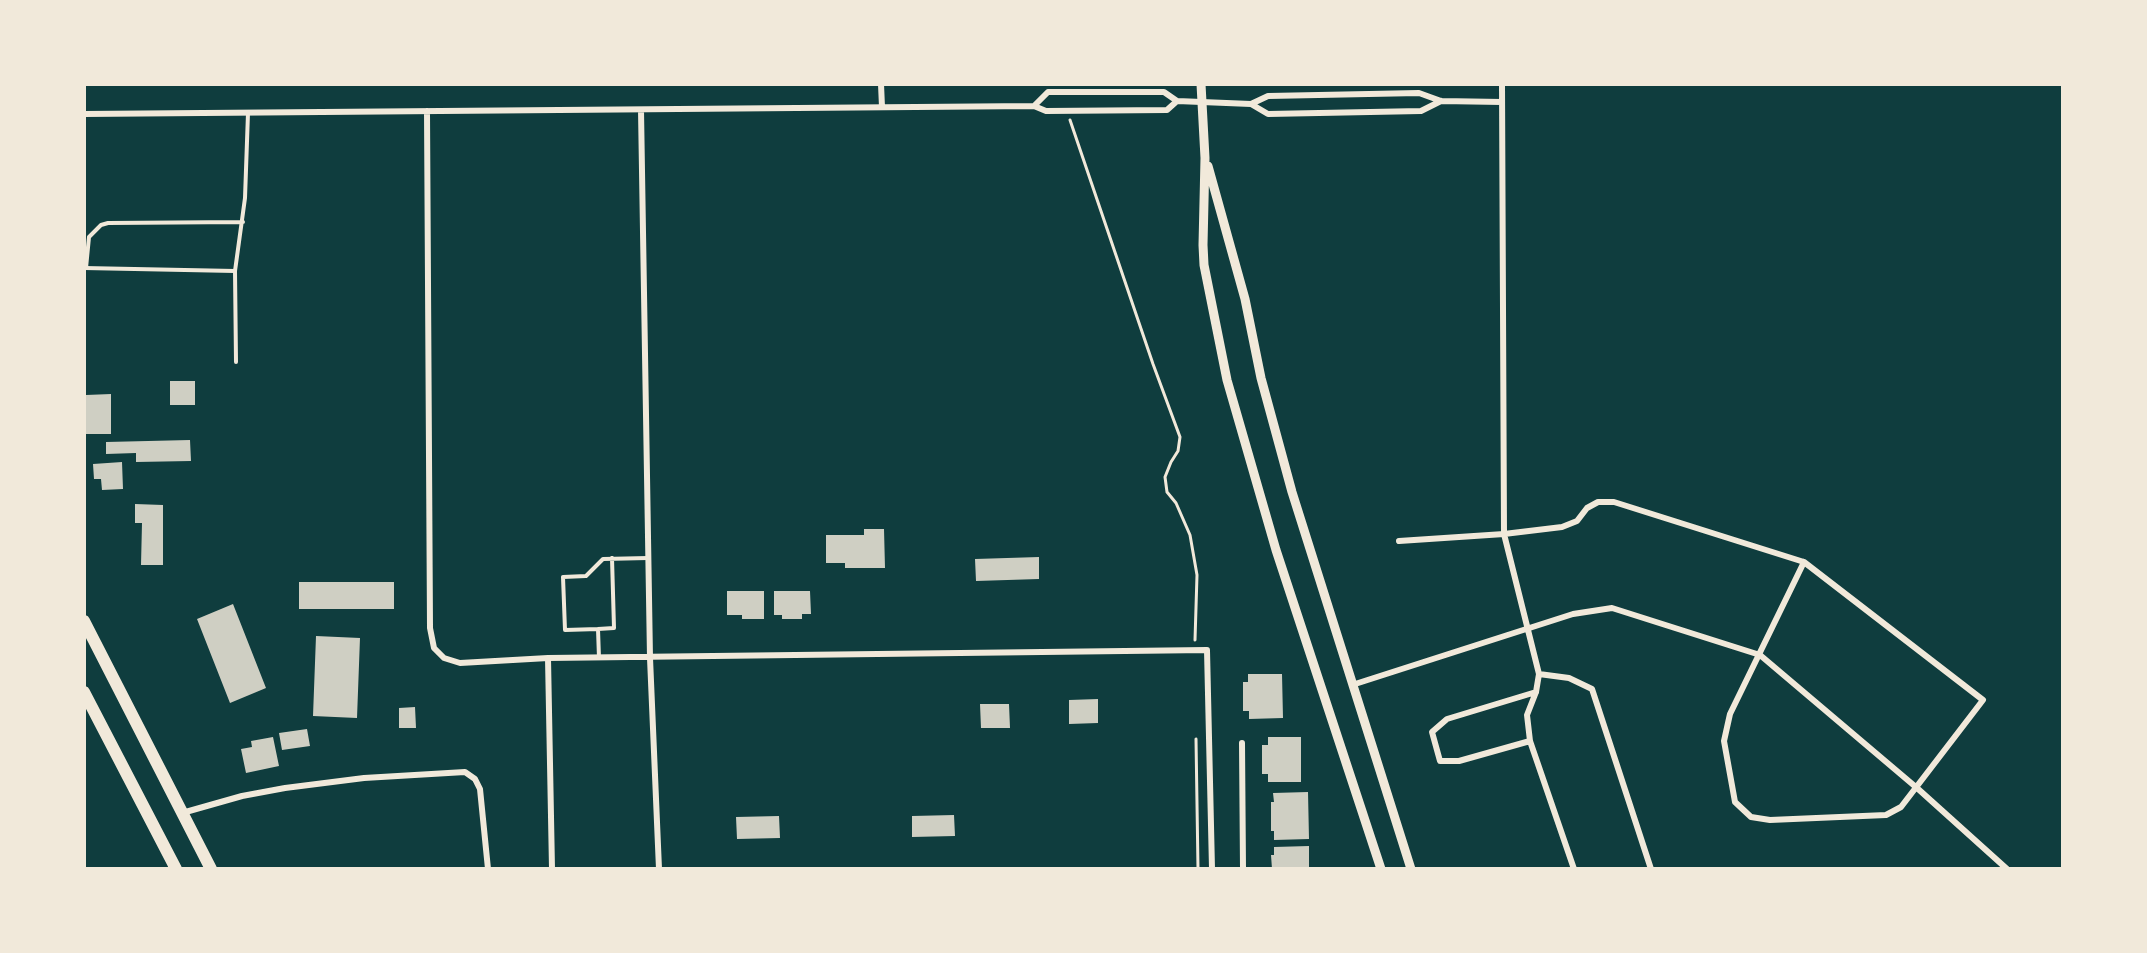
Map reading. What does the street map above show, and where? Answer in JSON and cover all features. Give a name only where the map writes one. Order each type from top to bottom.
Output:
[{"type":"main road","points":[[84,621],[211,869]]},
{"type":"main road","points":[[84,692],[176,869]]},
{"type":"street","points":[[881,84],[882,107]]},
{"type":"street","points":[[1201,84],[1205,158],[1204,265],[1227,380],[1276,550],[1381,869]]},
{"type":"street","points":[[1502,84],[1504,534],[1539,674],[1536,692],[1527,715],[1530,741],[1574,869]]},
{"type":"street","points":[[1034,106],[1048,92],[1164,92],[1177,101],[1251,104],[1268,96],[1395,93],[1419,93],[1441,101],[1502,102]]},
{"type":"street","points":[[84,114],[1034,106],[1046,111],[1167,110],[1177,101]]},
{"type":"street","points":[[1251,104],[1268,114],[1421,111],[1441,101]]},
{"type":"street","points":[[641,110],[650,658],[659,869]]},
{"type":"street","points":[[427,111],[430,628],[434,648],[444,658],[460,663],[548,658],[1207,650],[1212,869]]},
{"type":"street","points":[[1205,158],[1245,299],[1261,378],[1292,492],[1411,869]]},
{"type":"street","points":[[1399,541],[1504,534],[1562,527],[1577,521],[1587,508],[1598,502],[1614,502],[1804,562],[1983,700],[1917,788],[1900,807],[1886,815],[1770,820],[1751,817],[1735,802],[1724,741],[1730,714],[1804,562]]},
{"type":"street","points":[[1352,685],[1573,614],[1612,608],[1760,655],[1917,788],[2007,869]]},
{"type":"street","points":[[548,658],[552,869]]},
{"type":"street","points":[[1539,674],[1569,678],[1592,690],[1651,869]]},
{"type":"street","points":[[1530,741],[1459,761],[1440,761],[1432,732],[1447,719],[1536,692]]},
{"type":"street","points":[[1242,743],[1243,869]]},
{"type":"street","points":[[182,813],[242,796],[285,788],[364,778],[465,772],[475,779],[480,789],[488,869]]},
{"type":"lane","points":[[236,362],[235,271],[243,222],[248,112]]},
{"type":"lane","points":[[235,271],[85,268],[89,237],[101,225],[108,223],[243,222]]},
{"type":"lane","points":[[612,558],[614,628],[565,630],[563,577],[586,576],[603,559],[612,558],[648,558]]},
{"type":"lane","points":[[598,629],[599,658]]},
{"type":"path","points":[[1066,111],[1180,437],[1178,451],[1170,462],[1166,477],[1167,492],[1176,503],[1190,535]]},
{"type":"building","points":[[170,381],[195,381],[195,405],[170,405]]},
{"type":"building","points":[[111,394],[111,434],[86,434],[86,395]]},
{"type":"building","points":[[190,440],[191,461],[136,462],[136,453],[106,454],[106,442]]},
{"type":"building","points":[[122,462],[123,489],[102,490],[101,479],[94,479],[93,464]]},
{"type":"building","points":[[135,504],[163,505],[163,565],[141,565],[142,523],[135,523]]},
{"type":"building","points":[[864,529],[884,529],[885,568],[845,568],[845,563],[826,563],[826,535],[864,535]]},
{"type":"building","points":[[1039,557],[1039,579],[976,581],[975,559]]},
{"type":"building","points":[[299,582],[394,582],[394,609],[299,609]]},
{"type":"building","points":[[727,591],[764,591],[764,619],[742,619],[742,615],[727,615]]},
{"type":"building","points":[[774,591],[810,591],[811,614],[802,614],[802,619],[782,619],[782,615],[774,615]]},
{"type":"building","points":[[233,604],[266,688],[230,703],[197,619]]},
{"type":"building","points":[[316,636],[360,638],[357,718],[313,716]]},
{"type":"building","points":[[1248,674],[1282,674],[1283,718],[1249,719],[1249,711],[1243,711],[1243,682],[1248,682]]},
{"type":"building","points":[[1098,699],[1098,723],[1069,724],[1069,700]]},
{"type":"building","points":[[980,704],[1009,704],[1010,728],[981,728]]},
{"type":"building","points":[[415,707],[416,728],[399,728],[399,708]]},
{"type":"building","points":[[307,729],[310,746],[282,750],[279,733]]},
{"type":"building","points":[[273,737],[279,766],[246,773],[241,749],[252,747],[251,741]]},
{"type":"building","points":[[1268,737],[1301,737],[1301,782],[1268,782],[1268,774],[1262,774],[1262,745],[1268,745]]},
{"type":"building","points":[[1308,792],[1309,839],[1274,840],[1274,831],[1271,831],[1273,793]]},
{"type":"building","points":[[954,815],[955,836],[912,837],[912,816]]},
{"type":"building","points":[[779,816],[780,838],[737,839],[736,817]]},
{"type":"building","points":[[1309,846],[1309,869],[1272,869],[1271,855],[1274,855],[1274,847]]}]
